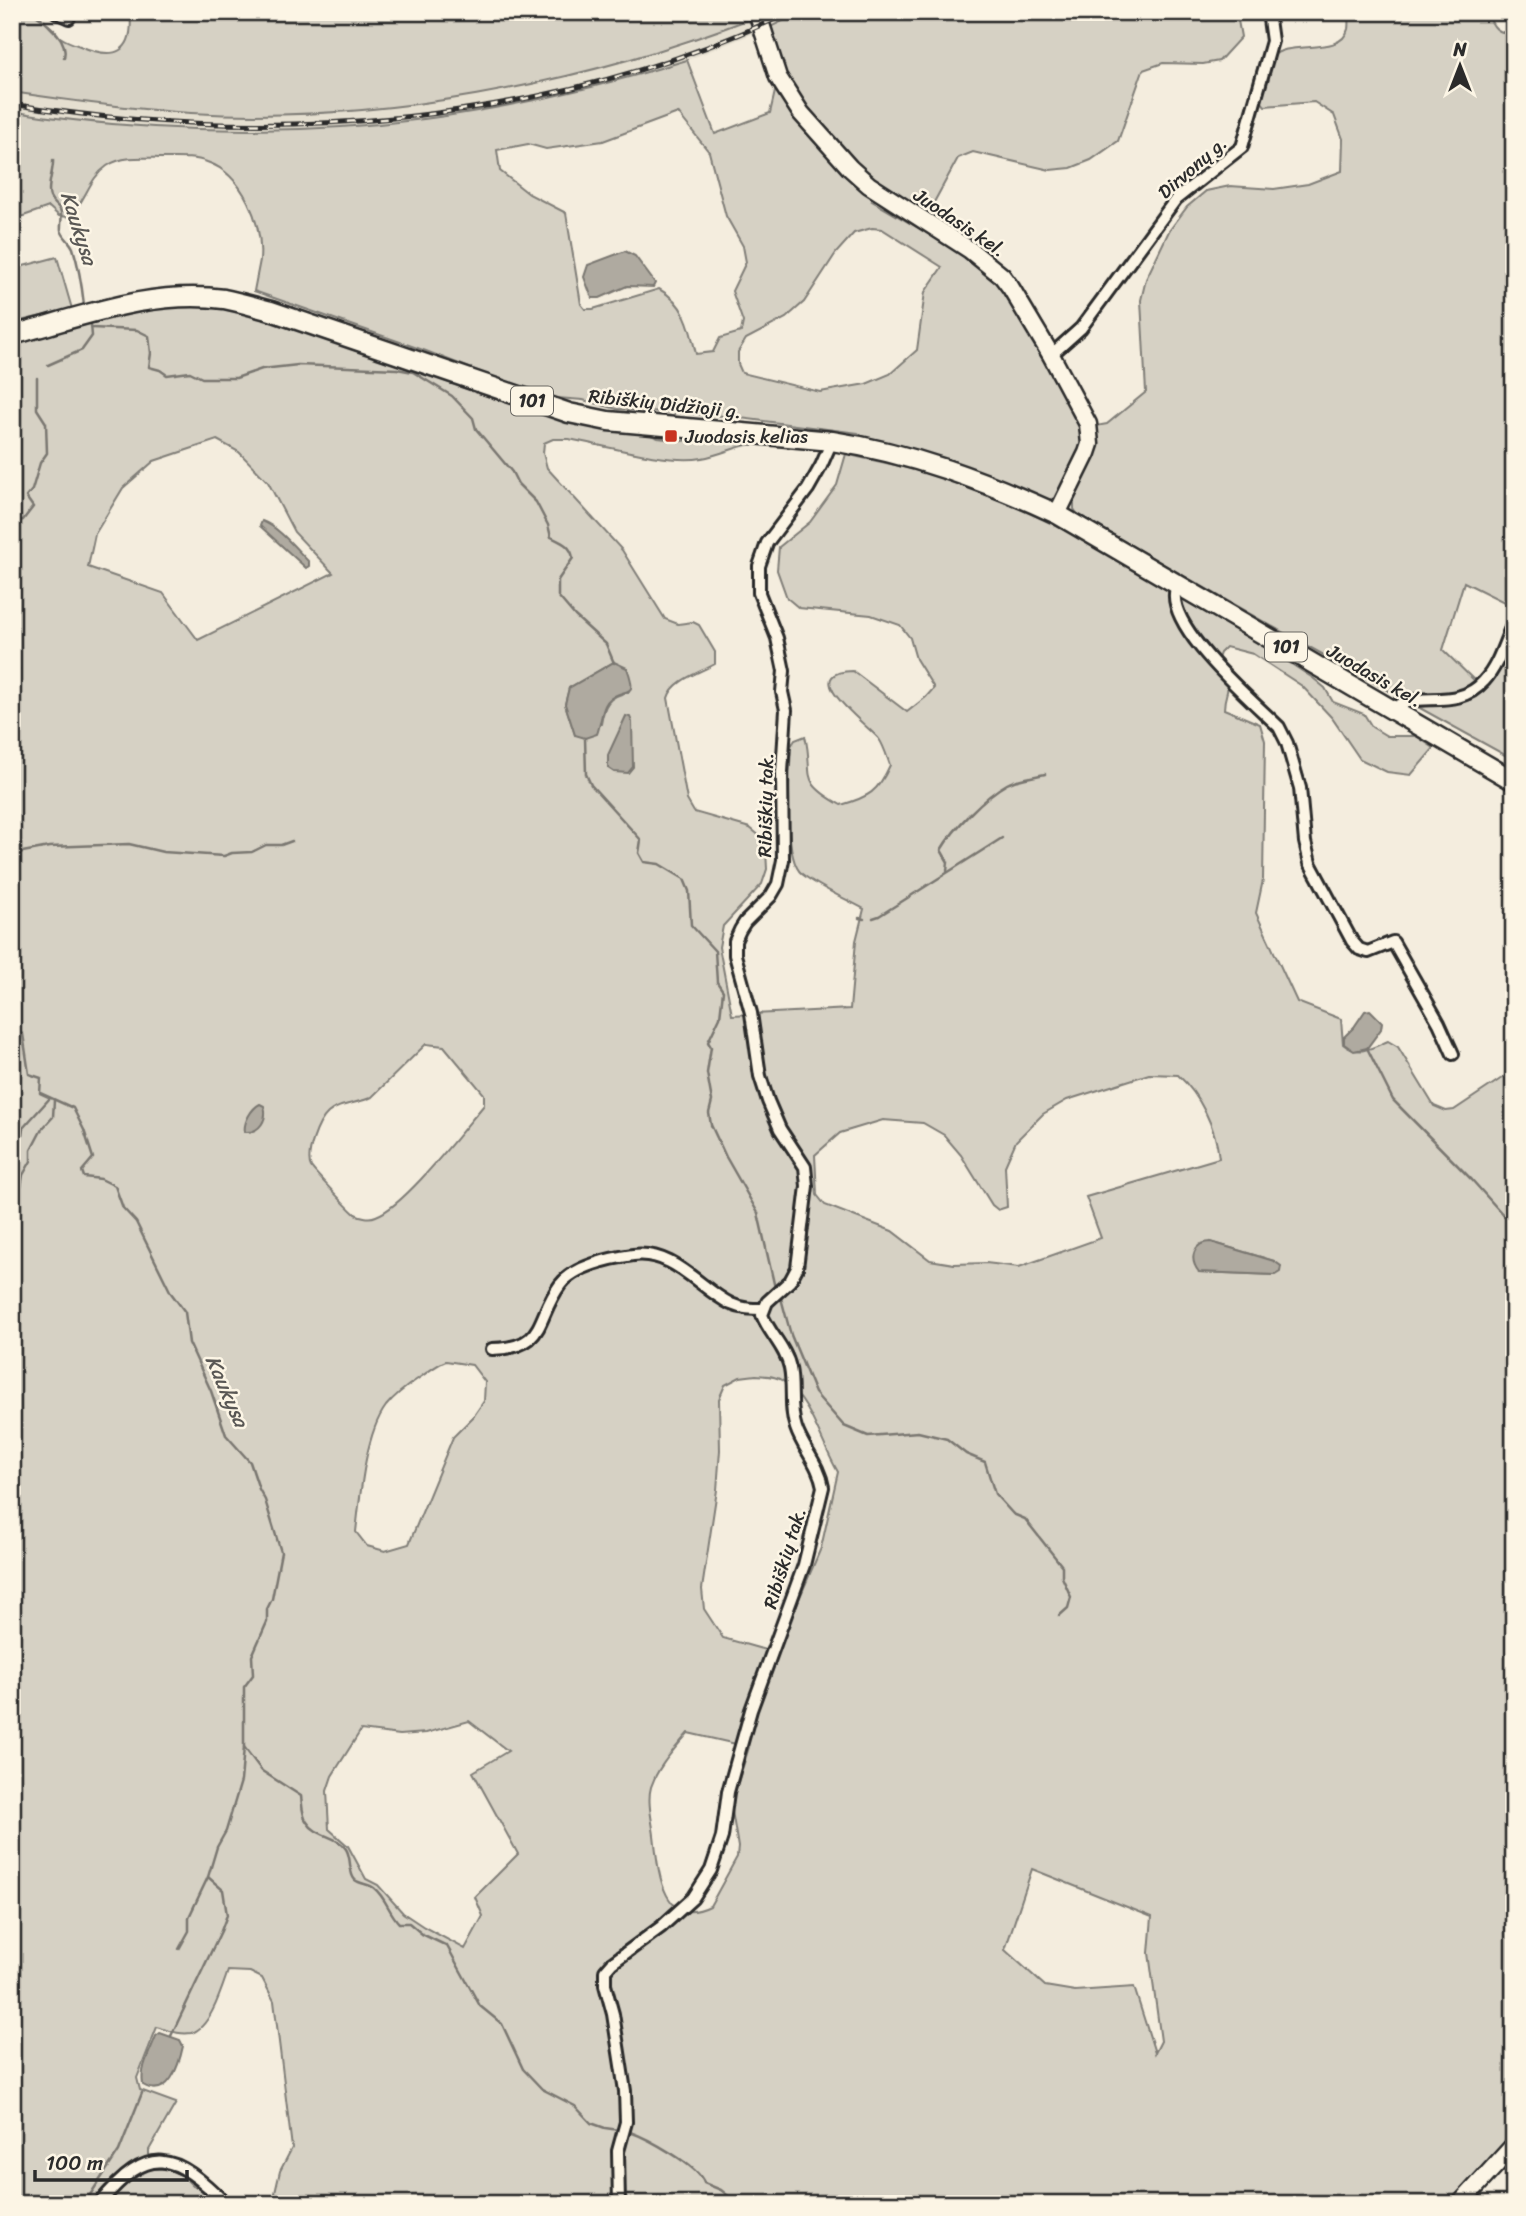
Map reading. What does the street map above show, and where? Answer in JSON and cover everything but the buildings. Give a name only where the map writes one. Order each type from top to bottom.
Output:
[{"type":"main road","name":"Ribiškių Didžioji g.","points":[[12,335],[103,310],[157,299],[224,299],[271,311],[569,413],[608,421],[832,441],[950,470],[1001,488],[1057,514],[1178,584]]},
{"type":"main road","name":"Juodasis kel.","points":[[1178,584],[1514,781]]},
{"type":"street","points":[[55,12],[69,18]]},
{"type":"street","name":"Dirvonų g.","points":[[1052,355],[1082,328],[1176,200],[1242,147],[1272,41],[1268,12]]},
{"type":"street","name":"Juodasis kel.","points":[[759,19],[778,76],[787,94],[824,140],[869,185],[970,250],[1002,276],[1052,355],[1082,412],[1090,435],[1090,444],[1083,461],[1057,514]]},
{"type":"street","name":"Ribiškių tak.","points":[[620,2204],[618,2151],[626,2122],[625,2091],[605,1985],[605,1971],[693,1898],[711,1870],[722,1837],[728,1792],[751,1710],[804,1565],[823,1487],[821,1474],[796,1429],[790,1367],[764,1319],[763,1309],[790,1282],[797,1268],[807,1186],[805,1167],[780,1129],[760,1076],[751,1013],[735,955],[735,941],[745,922],[771,896],[778,884],[783,860],[782,772],[786,710],[782,692],[784,671],[778,638],[759,593],[759,566],[767,543],[808,489],[832,441]]},
{"type":"street","points":[[1178,584],[1174,591],[1175,603],[1196,642],[1279,727],[1283,735],[1300,788],[1305,842],[1310,863],[1352,941],[1359,949],[1368,952],[1393,942],[1439,1023],[1453,1055]]},
{"type":"street","points":[[1393,710],[1408,701],[1445,700],[1476,689],[1492,671],[1514,621]]},
{"type":"street","points":[[492,1349],[517,1347],[536,1332],[561,1283],[572,1274],[599,1263],[631,1255],[647,1255],[665,1260],[699,1280],[732,1305],[746,1309],[763,1309]]},
{"type":"street","points":[[1460,2204],[1514,2145]]},
{"type":"street","points":[[99,2204],[132,2170],[154,2161],[174,2164],[187,2171],[207,2185],[226,2204]]},
{"type":"shaded area","points":[[12,12],[37,12],[62,38],[103,53],[113,53],[126,45],[131,26],[130,12],[750,12],[752,18],[618,63],[476,95],[333,112],[261,115],[146,109],[12,92]]},
{"type":"shaded area","points":[[801,12],[1234,12],[1237,15],[1241,37],[1219,61],[1203,64],[1163,63],[1143,70],[1118,141],[1091,160],[1071,168],[1050,170],[973,152],[958,158],[926,217],[883,189],[872,201],[980,264],[1013,304],[1083,427],[1083,445],[1058,497],[1045,501],[864,439],[858,433],[724,416],[617,409],[583,400],[544,397],[426,351],[254,291],[260,246],[254,216],[231,177],[220,168],[202,160],[142,158],[113,162],[101,171],[69,217],[59,216],[49,207],[12,220],[12,196],[18,188],[18,168],[12,167],[12,111],[154,127],[224,130],[358,126],[424,119],[555,96],[687,60],[715,134],[770,113],[780,70],[770,27]],"holes":[[[678,113],[709,152],[726,216],[743,246],[746,262],[732,291],[743,322],[741,332],[720,338],[713,352],[696,354],[689,325],[681,309],[659,289],[585,309],[581,304],[566,213],[529,194],[500,171],[497,150],[528,144],[546,149],[603,141]],[[872,228],[882,229],[942,267],[925,292],[917,350],[890,374],[866,384],[820,392],[742,373],[738,364],[738,352],[746,339],[786,318],[804,302],[836,253],[854,233]]]},
{"type":"shaded area","points":[[1348,12],[1488,12],[1496,29],[1514,36],[1514,607],[1464,582],[1443,650],[1475,681],[1494,675],[1514,637],[1514,760],[1264,622],[1078,515],[1074,509],[1074,500],[1097,448],[1096,426],[1107,424],[1146,392],[1141,300],[1146,279],[1169,231],[1187,207],[1206,191],[1230,186],[1274,189],[1308,184],[1342,171],[1343,139],[1334,115],[1314,102],[1265,106],[1260,100],[1271,58],[1288,49],[1335,43],[1343,38],[1348,29]]},
{"type":"shaded area","points":[[764,13],[770,27],[687,60],[587,89],[512,106],[440,118],[291,131],[198,130],[103,124],[12,111],[12,92],[105,106],[193,113],[262,114],[372,108],[446,99],[535,83],[622,62],[689,43]]},
{"type":"shaded area","points":[[625,251],[635,256],[655,283],[653,287],[627,286],[600,298],[592,298],[584,277],[588,265]]},
{"type":"shaded area","points":[[57,257],[72,309],[12,323],[12,269]]},
{"type":"shaded area","points":[[174,305],[204,305],[245,312],[505,402],[571,420],[639,430],[658,438],[682,441],[703,437],[764,442],[702,458],[672,459],[569,439],[553,439],[544,443],[543,453],[547,468],[622,550],[665,619],[678,624],[693,622],[699,625],[715,652],[715,664],[675,686],[668,698],[687,800],[694,812],[750,828],[760,836],[766,851],[767,869],[762,884],[723,926],[719,947],[732,1015],[850,1009],[856,941],[864,909],[809,879],[796,865],[789,833],[791,746],[795,740],[805,736],[810,776],[818,789],[841,805],[859,799],[877,787],[890,765],[879,739],[840,701],[832,690],[830,680],[837,674],[853,671],[907,712],[934,688],[916,659],[910,638],[900,625],[871,615],[799,608],[787,598],[777,570],[779,547],[810,522],[837,485],[846,454],[919,471],[972,489],[1073,534],[1171,589],[1313,678],[1325,688],[1333,702],[1364,714],[1372,727],[1387,736],[1416,736],[1434,748],[1411,775],[1387,772],[1360,759],[1332,718],[1302,686],[1253,654],[1226,647],[1220,653],[1214,670],[1228,689],[1224,709],[1260,724],[1265,741],[1263,880],[1256,913],[1297,1002],[1341,1019],[1343,1044],[1349,1048],[1360,1051],[1388,1041],[1398,1047],[1434,1106],[1446,1111],[1454,1110],[1514,1070],[1514,2134],[1450,2204],[280,2204],[275,2193],[280,2171],[292,2148],[274,2001],[262,1978],[250,1972],[228,1971],[214,2007],[198,2030],[182,2033],[157,2027],[137,2078],[140,2090],[176,2103],[149,2150],[149,2169],[167,2169],[182,2175],[193,2186],[205,2189],[219,2204],[12,2204],[12,345],[135,311]],"holes":[[[217,440],[239,452],[268,482],[294,532],[333,573],[198,640],[163,593],[88,567],[95,534],[123,488],[154,461]],[[614,662],[629,692],[608,702],[601,724],[575,735],[565,704],[569,688]],[[426,1044],[444,1046],[484,1094],[484,1105],[417,1184],[388,1209],[368,1217],[355,1214],[314,1171],[310,1162],[314,1139],[328,1113],[338,1107],[367,1099]],[[1149,1074],[1178,1075],[1206,1113],[1219,1158],[1086,1197],[1101,1238],[1019,1267],[986,1263],[954,1264],[930,1260],[892,1231],[825,1205],[817,1195],[815,1155],[840,1133],[883,1120],[923,1123],[944,1135],[961,1155],[992,1205],[998,1210],[1007,1207],[1005,1166],[1016,1141],[1043,1114],[1067,1100]],[[1211,1242],[1274,1261],[1274,1275],[1199,1272]],[[446,1361],[472,1365],[485,1382],[484,1401],[473,1417],[453,1437],[409,1544],[385,1551],[367,1546],[356,1532],[365,1466],[373,1433],[386,1406],[406,1387]],[[756,1375],[783,1381],[808,1411],[838,1472],[821,1548],[776,1653],[723,1638],[704,1609],[702,1589],[717,1490],[720,1450],[719,1399],[725,1385],[740,1377]],[[469,1721],[508,1751],[473,1772],[518,1854],[475,1897],[483,1916],[465,1949],[403,1913],[378,1885],[366,1879],[348,1846],[329,1829],[327,1791],[332,1776],[361,1730],[400,1735],[426,1733]],[[688,1733],[749,1747],[731,1805],[738,1847],[737,1857],[710,1906],[694,1911],[681,1910],[672,1903],[661,1878],[650,1811],[650,1792],[662,1765]],[[1032,1869],[1152,1917],[1149,1953],[1161,2041],[1155,2053],[1134,1987],[1075,1991],[1045,1986],[1005,1950]]]},
{"type":"shaded area","points":[[262,521],[287,539],[309,562],[309,566],[306,568],[260,526]]},
{"type":"shaded area","points":[[614,662],[627,668],[630,689],[607,702],[597,734],[585,738],[575,735],[565,704],[569,688]]},
{"type":"shaded area","points":[[626,716],[630,717],[632,722],[633,767],[628,773],[614,772],[608,768],[608,755]]},
{"type":"shaded area","points":[[1370,1010],[1382,1022],[1381,1029],[1367,1048],[1354,1051],[1344,1044],[1344,1037],[1365,1011]]},
{"type":"shaded area","points":[[260,1104],[265,1111],[262,1124],[255,1130],[245,1132],[249,1116]]},
{"type":"shaded area","points":[[1211,1242],[1274,1261],[1281,1266],[1280,1272],[1275,1275],[1199,1272],[1193,1256],[1200,1245]]},
{"type":"shaded area","points":[[160,2033],[180,2040],[183,2046],[171,2078],[160,2088],[152,2088],[143,2085],[143,2072],[156,2036]]},
{"type":"waterway","name":"Kaukysa","points":[[32,12],[60,37],[65,50],[64,58]]},
{"type":"waterway","name":"Kaukysa","points":[[53,160],[49,193],[62,216],[61,230],[73,248],[84,305]]},
{"type":"waterway","name":"Kaukysa","points":[[48,365],[82,350],[92,336],[91,325]]},
{"type":"waterway","points":[[92,328],[137,330],[149,336],[149,367],[167,375],[190,372],[202,378],[236,378],[262,369],[298,365],[397,369],[413,372],[452,396],[473,418],[476,429],[512,472],[518,484],[536,502],[551,537],[565,544],[570,550],[573,558],[558,580],[558,596],[575,616],[606,644],[614,663]]},
{"type":"waterway","name":"Kaukysa","points":[[12,523],[23,520],[33,507],[26,497],[32,490],[40,463],[47,453],[46,423],[37,409],[37,378]]},
{"type":"waterway","name":"Kaukysa","points":[[12,655],[19,669],[12,681]]},
{"type":"waterway","name":"Kaukysa","points":[[12,717],[12,730]]},
{"type":"waterway","points":[[585,738],[586,774],[591,785],[641,840],[639,853],[644,862],[659,864],[684,879],[689,891],[691,925],[715,951],[717,982],[723,991],[720,1017],[708,1042],[711,1047],[707,1073],[712,1101],[709,1113],[711,1125],[758,1213],[775,1288]]},
{"type":"waterway","points":[[947,871],[948,862],[941,850],[971,813],[1007,784],[1045,774]]},
{"type":"waterway","points":[[873,918],[1002,838]]},
{"type":"waterway","points":[[12,854],[49,847],[129,844],[163,852],[224,856],[252,852],[266,845],[281,845],[292,841]]},
{"type":"waterway","points":[[859,918],[864,919]]},
{"type":"waterway","name":"Kaukysa","points":[[12,1032],[23,1034],[29,1074],[41,1078],[40,1093],[73,1108],[84,1130],[93,1158],[82,1171],[84,1177],[101,1179],[115,1186],[123,1208],[136,1222],[171,1293],[185,1312],[189,1343],[211,1391],[226,1435],[250,1462],[281,1552],[272,1599],[267,1609],[267,1622],[252,1656],[253,1675],[244,1687],[241,1781],[226,1831],[189,1917],[189,1931],[179,1949]]},
{"type":"waterway","points":[[1367,1048],[1393,1100],[1514,1227]]},
{"type":"waterway","points":[[12,1146],[17,1137],[22,1135],[23,1128],[50,1098]]},
{"type":"waterway","points":[[12,1203],[31,1161],[31,1150],[42,1129],[53,1117],[54,1100]]},
{"type":"waterway","points":[[781,1298],[791,1335],[815,1393],[844,1426],[868,1436],[918,1432],[947,1439],[966,1454],[985,1462],[995,1494],[1013,1514],[1025,1519],[1062,1566],[1062,1577],[1071,1597],[1068,1608],[1059,1616]]},
{"type":"waterway","points":[[244,1747],[262,1771],[301,1796],[304,1817],[311,1827],[342,1844],[349,1857],[351,1873],[355,1880],[378,1892],[399,1923],[409,1923],[422,1934],[447,1946],[480,2006],[502,2024],[523,2069],[542,2089],[575,2106],[591,2123],[619,2130]]},
{"type":"waterway","points":[[171,2036],[227,1915],[223,1890],[208,1877]]},
{"type":"waterway","points":[[84,2204],[119,2151],[142,2093]]},
{"type":"waterway","points":[[630,2132],[660,2146],[683,2161],[704,2183],[721,2190],[732,2199],[740,2196],[755,2204]]},
{"type":"railway","points":[[12,104],[110,117],[209,124],[309,124],[408,117],[507,102],[604,80],[699,50],[790,12]]},
{"type":"place","name":"Juodasis kelias","points":[[671,436]]}]
